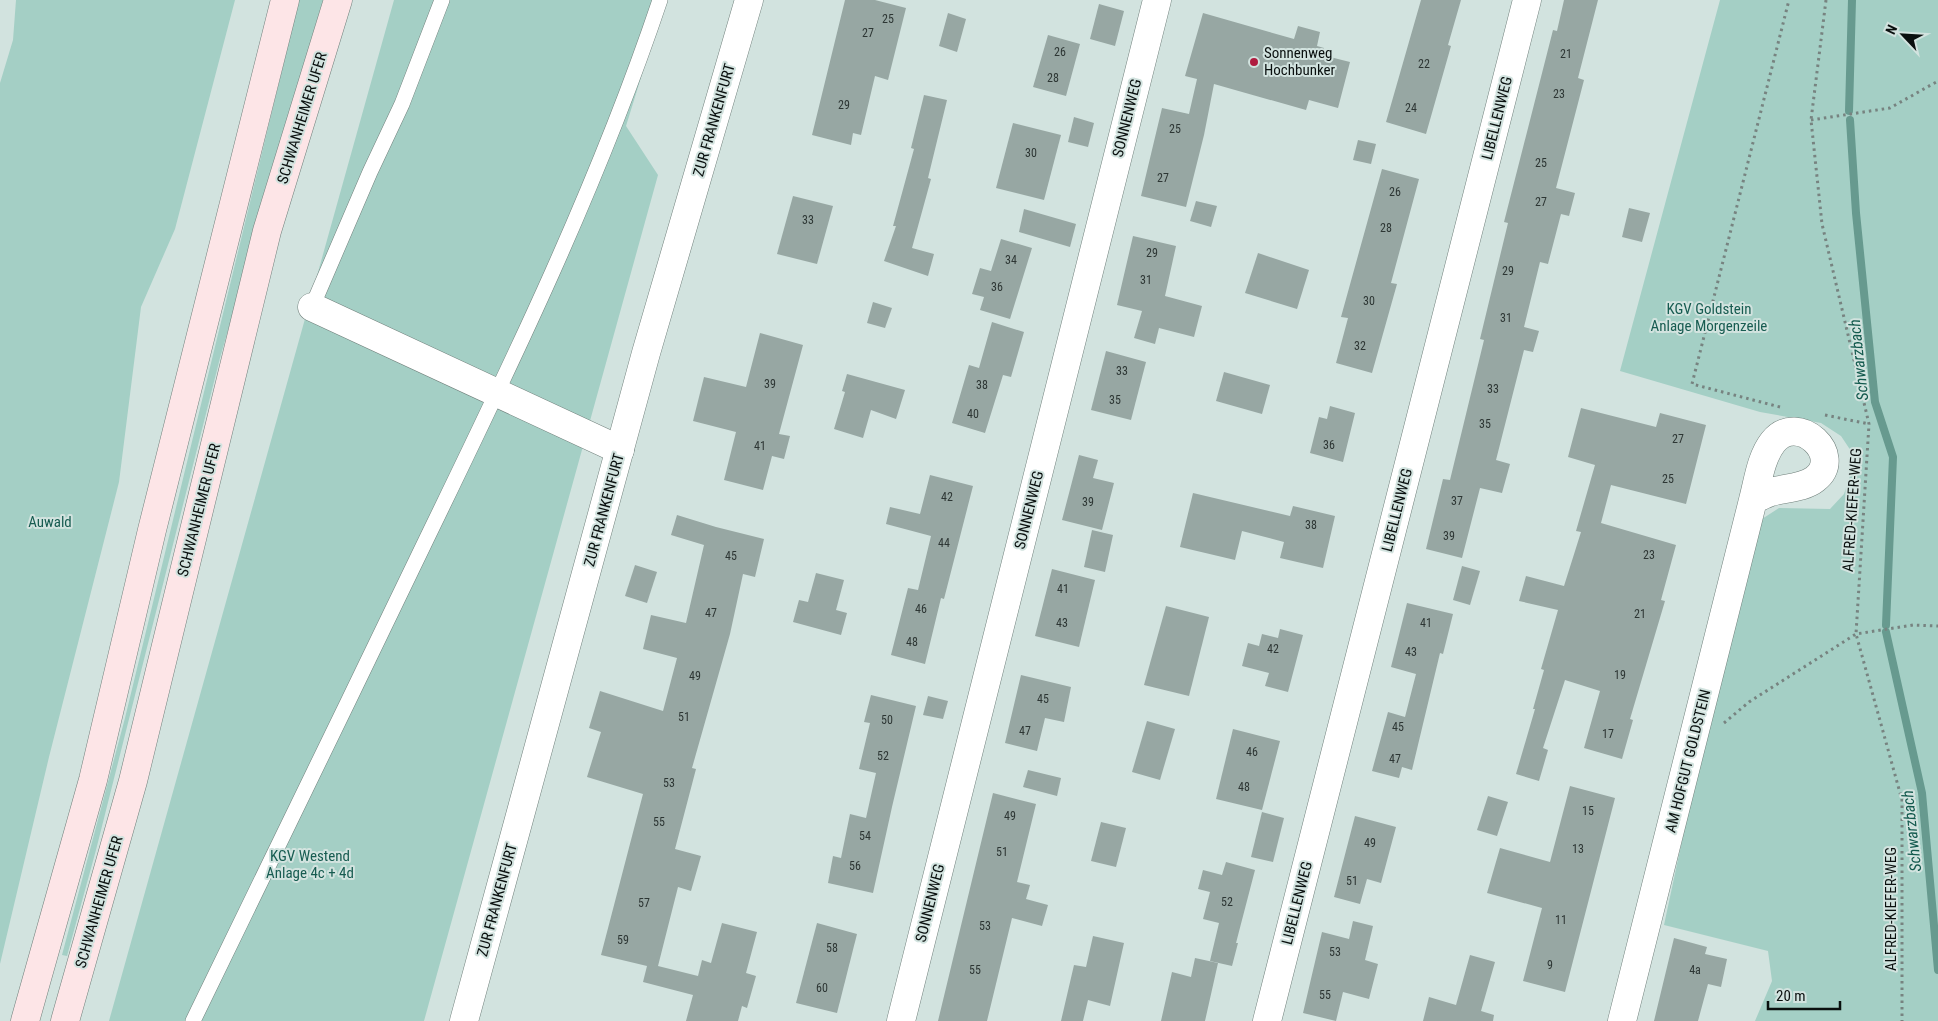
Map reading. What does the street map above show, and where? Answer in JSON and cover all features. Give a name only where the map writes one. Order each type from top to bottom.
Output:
[{"type":"main road","points":[[25,1021],[93,780],[152,530],[285,0]]},
{"type":"main road","name":"SCHWANHEIMER UFER","points":[[65,1021],[133,781],[267,231],[338,0]]},
{"type":"street","name":"ZUR FRANKENFURT","points":[[464,1021],[646,353],[749,0]]},
{"type":"street","name":"SONNENWEG","points":[[901,1021],[1157,0]]},
{"type":"street","name":"LIBELLENWEG","points":[[1267,1021],[1527,0]]},
{"type":"street","points":[[312,307],[620,450]]},
{"type":"street","name":"AM HOFGUT GOLDSTEIN","points":[[1622,1021],[1753,500]]},
{"type":"lane","points":[[312,307],[370,172],[402,104],[442,0]]},
{"type":"lane","points":[[193,1021],[498,394],[604,147],[660,0]]},
{"type":"path","points":[[1762,404],[1692,384],[1789,0]]},
{"type":"path","name":"ALFRED-KIEFER-WEG","points":[[1826,0],[1811,120],[1822,224],[1869,424],[1856,634],[1902,800],[1902,1021]]},
{"type":"path","points":[[1811,120],[1890,108],[1938,81]]},
{"type":"path","points":[[1720,727],[1749,702],[1856,634],[1913,625],[1938,626]]},
{"type":"green space","name":"Auwald","points":[[16,0],[235,0],[175,229],[141,307],[119,482],[49,757],[0,964],[0,83],[13,40]]},
{"type":"green space","points":[[299,0],[323,0],[220,358],[96,850],[67,956],[62,955],[125,718]]},
{"type":"green space","name":"KGV Westend Anlage 4c + 4d","points":[[394,0],[665,0],[626,126],[658,175],[424,1021],[109,1021]]},
{"type":"green space","name":"KGV Goldstein Anlage Morgenzeile","points":[[1720,0],[1938,0],[1938,1021],[1755,1021],[1772,981],[1768,951],[1664,925],[1701,752],[1762,519],[1779,508],[1830,509],[1844,494],[1850,476],[1851,451],[1841,436],[1821,423],[1760,412],[1620,371]]},
{"type":"building","points":[[845,0],[875,0],[906,8],[888,80],[875,76],[861,135],[853,133],[851,145],[812,135]]},
{"type":"building","points":[[1421,0],[1461,0],[1448,45],[1451,46],[1426,134],[1386,122]]},
{"type":"building","points":[[1564,0],[1598,0],[1578,78],[1584,80],[1556,188],[1575,193],[1569,216],[1561,214],[1548,264],[1540,262],[1524,327],[1539,331],[1533,352],[1524,350],[1496,460],[1510,464],[1502,493],[1480,488],[1462,558],[1426,549],[1443,479],[1450,480],[1484,340],[1480,339],[1508,223],[1504,222],[1553,30],[1557,31]]},
{"type":"building","points":[[1099,4],[1124,11],[1115,46],[1090,39]]},
{"type":"building","points":[[948,13],[966,19],[957,52],[939,46]]},
{"type":"building","points":[[1203,13],[1294,39],[1298,26],[1320,32],[1317,46],[1324,48],[1322,55],[1350,62],[1338,108],[1309,100],[1306,110],[1214,84],[1204,135],[1186,207],[1141,196],[1162,108],[1189,114],[1197,79],[1185,76]]},
{"type":"building","points":[[1048,35],[1080,44],[1066,96],[1033,87]]},
{"type":"building","points":[[924,95],[947,100],[928,178],[931,179],[912,248],[934,254],[928,276],[884,261],[896,226],[893,226],[914,149],[911,148]]},
{"type":"building","points":[[1074,117],[1094,123],[1088,147],[1068,142]]},
{"type":"building","points":[[1013,123],[1061,135],[1044,200],[996,188]]},
{"type":"building","points":[[1358,140],[1376,144],[1371,164],[1353,160]]},
{"type":"building","points":[[1382,169],[1419,179],[1391,283],[1397,284],[1372,373],[1336,363],[1348,318],[1341,317]]},
{"type":"building","points":[[793,196],[833,206],[817,264],[777,254]]},
{"type":"building","points":[[1196,201],[1217,206],[1211,227],[1190,221]]},
{"type":"building","points":[[1629,208],[1650,213],[1642,242],[1622,237]]},
{"type":"building","points":[[1024,209],[1076,224],[1070,247],[1019,232]]},
{"type":"building","points":[[1133,236],[1176,246],[1165,296],[1202,306],[1194,337],[1159,328],[1155,344],[1134,338],[1142,311],[1117,305]]},
{"type":"building","points":[[1001,239],[1032,248],[1010,319],[980,310],[984,297],[972,294],[980,268],[991,271]]},
{"type":"building","points":[[1258,253],[1309,270],[1297,309],[1245,293]]},
{"type":"building","points":[[873,302],[892,308],[885,328],[867,323]]},
{"type":"building","points":[[992,322],[1024,332],[1011,377],[1003,375],[985,433],[952,423],[969,365],[979,368]]},
{"type":"building","points":[[760,333],[803,345],[779,434],[790,436],[784,459],[772,456],[763,490],[724,480],[736,432],[693,421],[704,377],[746,387]]},
{"type":"building","points":[[1106,351],[1146,362],[1131,420],[1091,410]]},
{"type":"building","points":[[1224,372],[1270,385],[1262,414],[1216,401]]},
{"type":"building","points":[[847,374],[905,390],[896,419],[871,410],[863,438],[834,429],[845,392],[842,391]]},
{"type":"building","points":[[1330,406],[1355,413],[1343,462],[1310,453],[1319,417],[1327,419]]},
{"type":"building","points":[[1581,408],[1656,427],[1660,413],[1706,425],[1686,504],[1611,485],[1601,523],[1676,545],[1661,600],[1665,601],[1630,719],[1633,720],[1622,759],[1584,748],[1600,691],[1565,680],[1543,748],[1548,750],[1539,781],[1516,774],[1535,709],[1533,709],[1544,670],[1541,669],[1558,610],[1519,601],[1526,576],[1564,586],[1581,532],[1576,531],[1595,465],[1568,457]]},
{"type":"building","points":[[1079,455],[1098,460],[1093,478],[1114,483],[1102,530],[1062,520]]},
{"type":"building","points":[[930,475],[973,486],[944,599],[941,598],[925,664],[891,655],[908,588],[918,590],[931,536],[886,524],[890,507],[920,514]]},
{"type":"building","points":[[1193,493],[1290,516],[1293,506],[1335,516],[1323,568],[1280,558],[1284,542],[1242,531],[1235,560],[1180,547]]},
{"type":"building","points":[[677,515],[764,539],[755,577],[743,574],[730,634],[692,768],[696,769],[675,849],[701,856],[691,891],[678,887],[658,966],[698,976],[702,960],[711,963],[722,923],[757,932],[746,973],[756,976],[747,1008],[742,1006],[738,1021],[686,1021],[693,995],[643,982],[647,966],[601,955],[643,794],[587,777],[601,732],[589,728],[600,691],[663,711],[677,658],[643,649],[651,615],[686,623],[704,545],[671,535]]},
{"type":"building","points":[[1092,530],[1113,535],[1105,572],[1084,567]]},
{"type":"building","points":[[635,565],[657,572],[647,603],[625,596]]},
{"type":"building","points":[[1462,566],[1480,571],[1470,605],[1453,600]]},
{"type":"building","points":[[1052,569],[1095,580],[1079,647],[1035,636]]},
{"type":"building","points":[[816,573],[844,580],[836,610],[847,613],[841,635],[793,622],[799,600],[808,602]]},
{"type":"building","points":[[1407,603],[1453,614],[1443,654],[1440,653],[1412,770],[1402,767],[1399,778],[1372,771],[1388,712],[1405,717],[1416,674],[1391,667]]},
{"type":"building","points":[[1166,606],[1209,617],[1189,696],[1144,685]]},
{"type":"building","points":[[1280,629],[1303,635],[1288,692],[1265,686],[1269,673],[1242,666],[1248,643],[1259,646],[1262,634],[1278,638]]},
{"type":"building","points":[[1021,675],[1071,687],[1064,722],[1045,718],[1037,751],[1005,743]]},
{"type":"building","points":[[871,695],[916,706],[873,893],[828,883],[833,856],[841,858],[850,814],[866,818],[876,773],[859,769],[870,723],[864,722]]},
{"type":"building","points":[[928,696],[948,701],[943,719],[923,715]]},
{"type":"building","points":[[1147,721],[1175,729],[1160,780],[1132,772]]},
{"type":"building","points":[[1233,729],[1280,741],[1262,810],[1216,799]]},
{"type":"building","points":[[1028,770],[1061,778],[1057,796],[1023,787]]},
{"type":"building","points":[[1570,786],[1615,798],[1565,992],[1523,981],[1542,908],[1487,893],[1500,848],[1550,862]]},
{"type":"building","points":[[993,793],[1036,804],[1017,882],[1030,885],[1026,899],[1048,905],[1042,926],[1012,918],[987,1021],[938,1021]]},
{"type":"building","points":[[1488,796],[1508,802],[1497,836],[1477,830]]},
{"type":"building","points":[[1262,812],[1284,818],[1273,862],[1251,857]]},
{"type":"building","points":[[1355,816],[1396,827],[1381,883],[1367,879],[1360,904],[1334,897]]},
{"type":"building","points":[[1101,822],[1126,828],[1116,867],[1091,861]]},
{"type":"building","points":[[1226,862],[1255,870],[1232,966],[1210,961],[1219,923],[1203,919],[1210,892],[1198,889],[1203,870],[1222,875]]},
{"type":"building","points":[[1353,921],[1373,926],[1365,960],[1378,964],[1369,999],[1343,992],[1336,1021],[1303,1013],[1322,932],[1349,939]]},
{"type":"building","points":[[817,923],[857,934],[837,1013],[796,1003]]},
{"type":"building","points":[[1093,936],[1124,943],[1110,1006],[1088,1000],[1083,1021],[1061,1021],[1074,965],[1086,967]]},
{"type":"building","points":[[1674,938],[1707,947],[1705,954],[1727,959],[1721,987],[1708,984],[1698,1021],[1654,1021]]},
{"type":"building","points":[[1470,955],[1495,962],[1481,1011],[1494,1015],[1493,1021],[1423,1021],[1429,997],[1456,1005]]},
{"type":"building","points":[[1195,958],[1218,963],[1205,1021],[1161,1021],[1172,972],[1191,977]]},
{"type":"waterway","name":"Schwarzbach","points":[[1849,111],[1852,0]]},
{"type":"waterway","name":"Schwarzbach","points":[[1850,120],[1856,213],[1875,402],[1893,457],[1886,625]]},
{"type":"waterway","name":"Schwarzbach","points":[[1886,632],[1922,793],[1938,970]]},
{"type":"place","name":"Sonnenweg Hochbunker","points":[[1254,62]]}]
